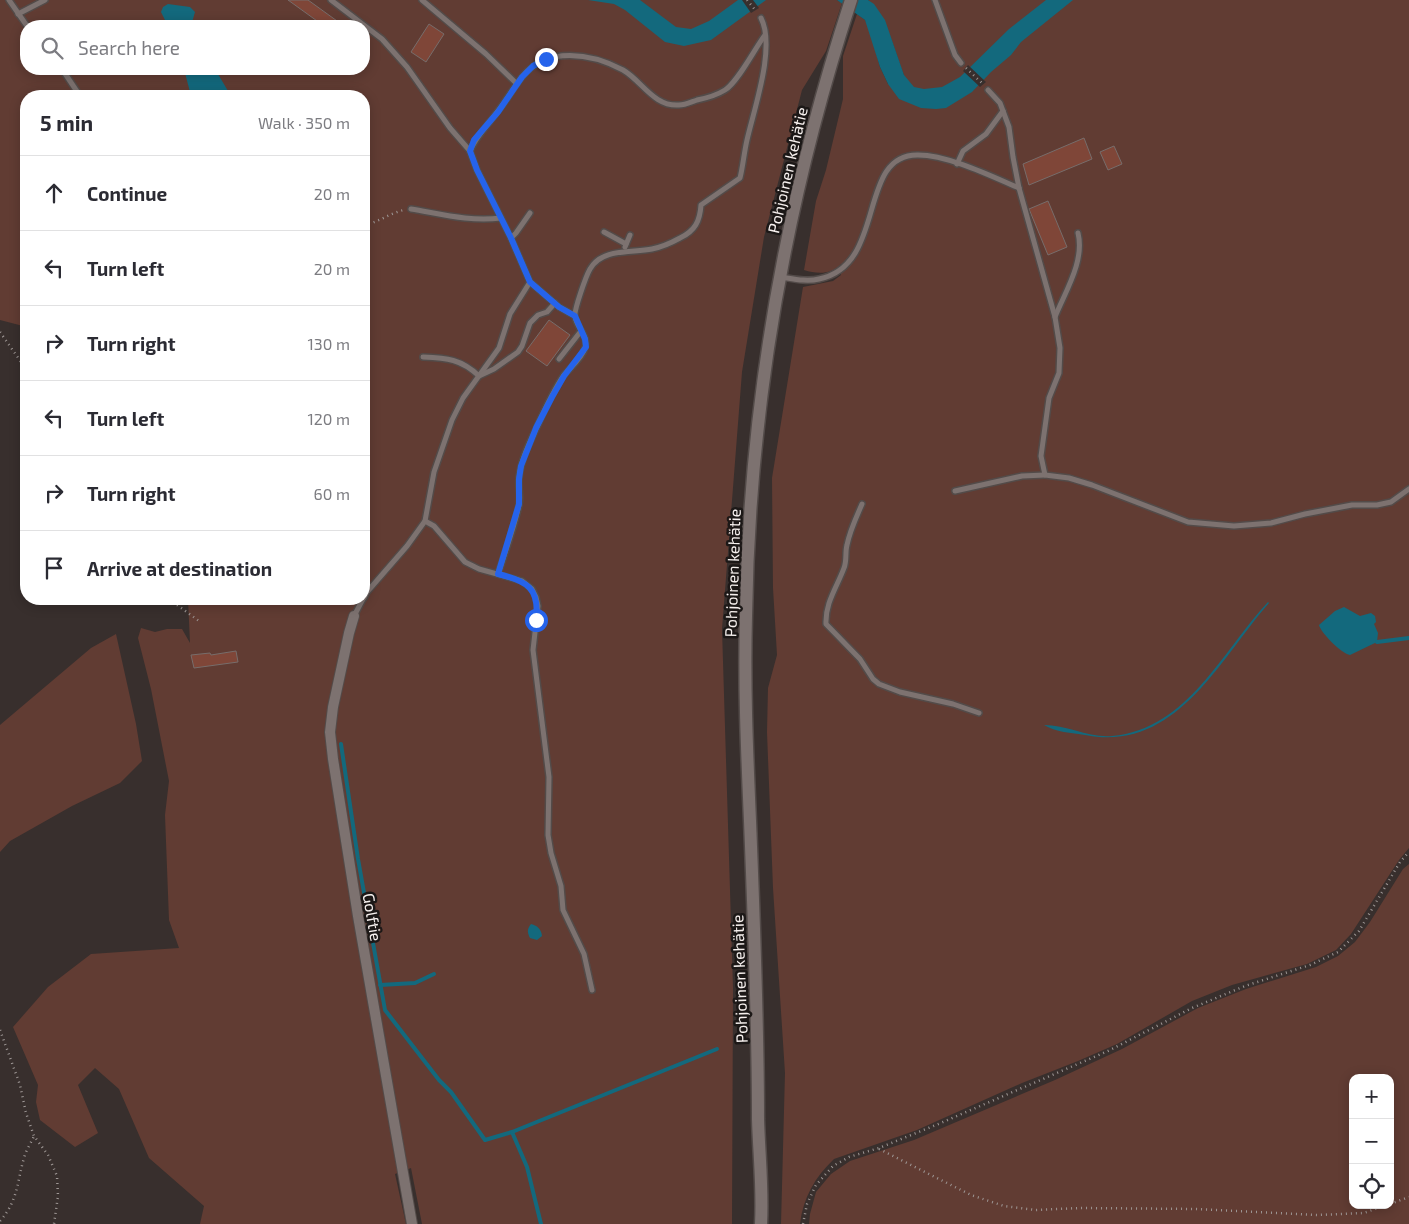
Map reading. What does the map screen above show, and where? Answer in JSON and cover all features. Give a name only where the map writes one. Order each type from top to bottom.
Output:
[{"type":"main road","name":"Pohjoinen kehätie","points":[[761,1224],[758,1033],[748,778],[746,615],[750,515],[756,438],[768,344],[780,276],[802,172],[834,51],[851,0]]},
{"type":"main road","name":"Pohjoinen kehätie","points":[[753,1224],[754,1195],[759,1159]]},
{"type":"street","name":"Golftie","points":[[354,616],[333,707],[330,732],[358,916],[412,1224]]},
{"type":"lane","points":[[9,0],[22,20]]},
{"type":"lane","points":[[18,14],[45,0]]},
{"type":"lane","points":[[330,0],[357,20]]},
{"type":"lane","points":[[422,0],[486,54],[517,84]]},
{"type":"lane","points":[[934,0],[955,55],[961,63]]},
{"type":"lane","points":[[575,316],[583,285],[590,269],[597,260],[623,252],[652,249],[669,244],[684,236],[695,228],[701,205],[729,188],[740,178],[766,54],[765,25],[761,18]]},
{"type":"lane","points":[[370,30],[382,39],[407,67],[450,128],[470,151],[477,170],[511,238],[530,282],[555,303],[575,316],[585,339],[586,347],[564,376],[552,397],[536,428],[521,466],[519,504],[498,574]]},
{"type":"lane","points":[[470,151],[474,140],[498,112],[517,84],[533,66],[546,59],[574,54],[597,60],[622,70],[637,80],[660,101],[669,105],[680,105],[712,96],[727,89],[748,62],[765,34]]},
{"type":"lane","points":[[66,75],[76,90]]},
{"type":"lane","points":[[988,90],[1000,103],[1009,127],[1012,157],[1019,188],[1055,317],[1060,348],[1059,373],[1049,398],[1041,456],[1045,475]]},
{"type":"lane","points":[[957,164],[964,151],[986,134],[1003,112]]},
{"type":"lane","points":[[780,276],[803,280],[819,279],[848,265],[858,250],[865,234],[879,184],[886,170],[895,161],[915,154],[931,156],[1019,188]]},
{"type":"lane","points":[[411,208],[483,220],[501,218]]},
{"type":"lane","points":[[511,238],[530,213]]},
{"type":"lane","points":[[604,232],[626,244]]},
{"type":"lane","points":[[1055,317],[1078,260],[1080,243],[1078,233]]},
{"type":"lane","points":[[623,252],[630,235]]},
{"type":"lane","points":[[370,589],[407,546],[425,521],[434,472],[452,420],[463,398],[499,348],[510,314],[530,282]]},
{"type":"lane","points":[[479,376],[494,369],[518,352],[530,323],[538,315],[547,312],[555,303]]},
{"type":"lane","points":[[559,359],[581,331]]},
{"type":"lane","points":[[423,357],[461,362],[479,376]]},
{"type":"lane","points":[[955,491],[1022,476],[1045,475],[1069,478],[1188,522],[1234,526],[1271,523],[1304,514],[1352,505],[1377,505],[1391,502],[1409,489]]},
{"type":"lane","points":[[862,504],[851,530],[846,548],[845,566],[833,592],[826,614],[826,624],[860,659],[873,678],[880,684],[900,692],[953,704],[979,713]]},
{"type":"lane","points":[[425,521],[434,526],[465,562],[479,569],[522,581],[532,589],[536,597],[538,606],[533,650],[549,777],[548,835],[551,853],[561,886],[563,910],[584,954],[592,990]]},
{"type":"lane","points":[[354,616],[360,605]]},
{"type":"path","points":[[748,0],[761,18]]},
{"type":"path","points":[[961,63],[988,90]]},
{"type":"path","points":[[370,224],[395,212],[411,208]]},
{"type":"path","points":[[0,332],[20,360]]},
{"type":"path","points":[[177,605],[199,621]]},
{"type":"path","points":[[803,1224],[807,1204],[816,1185],[833,1166],[849,1157],[878,1148],[1108,1051],[1192,1008],[1245,986],[1310,966],[1338,952],[1359,931],[1400,862],[1409,852]]},
{"type":"path","points":[[0,1030],[20,1085],[26,1113],[34,1136],[48,1155],[57,1176],[58,1196],[54,1224]]},
{"type":"path","points":[[0,1221],[12,1204],[18,1189],[24,1156],[34,1136]]},
{"type":"path","points":[[878,1148],[971,1195],[1004,1206],[1036,1210],[1080,1208],[1198,1209],[1318,1216],[1364,1213],[1375,1209]]},
{"type":"path","points":[[1394,1203],[1409,1197]]},
{"type":"shaded area","points":[[0,0],[837,0],[842,3],[826,51],[802,90],[764,237],[742,372],[722,629],[733,988],[732,1224],[422,1224],[411,1168],[395,1174],[406,1224],[200,1224],[204,1206],[149,1158],[119,1089],[95,1068],[78,1085],[98,1133],[75,1147],[40,1120],[36,1102],[38,1085],[13,1027],[48,987],[91,954],[179,948],[169,920],[165,815],[169,781],[151,689],[138,638],[141,628],[155,632],[167,629],[182,629],[190,643],[188,605],[370,605],[370,90],[20,90],[20,325],[0,320]]},
{"type":"shaded area","points":[[868,0],[1409,0],[1409,848],[1399,860],[1351,934],[1336,950],[1307,964],[1232,985],[1192,1001],[1117,1044],[1022,1083],[917,1130],[834,1159],[811,1188],[804,1205],[800,1224],[781,1224],[785,1073],[773,888],[767,732],[768,688],[777,655],[773,588],[772,478],[803,287],[833,281],[841,275],[841,264],[837,268],[824,273],[804,270],[816,201],[826,170],[843,99],[843,56],[857,14],[865,20],[869,27],[880,67],[888,84],[904,75],[890,35],[875,7]]},
{"type":"shaded area","points":[[116,634],[136,724],[142,761],[120,783],[72,806],[10,841],[0,852],[0,725],[91,648]]},
{"type":"shaded area","points":[[1409,864],[1409,1224],[809,1224],[816,1192],[831,1174],[850,1161],[914,1140],[1055,1080],[1122,1049],[1198,1008],[1246,989],[1316,967],[1338,956],[1355,942],[1370,922],[1403,869]]},
{"type":"water","points":[[588,0],[640,0],[676,27],[691,29],[709,21],[738,0],[766,0],[711,40],[684,46],[665,42],[625,10],[614,4]]},
{"type":"water","points":[[837,0],[868,0],[874,4],[885,20],[904,75],[914,87],[924,89],[942,87],[960,77],[1009,29],[1046,0],[1073,0],[1021,42],[1011,55],[972,92],[946,108],[936,109],[921,108],[899,99],[888,84],[880,67],[865,20]]},
{"type":"water","points":[[168,4],[190,7],[195,12],[193,20],[165,20],[161,12],[163,7]]},
{"type":"water","points":[[186,75],[219,75],[227,90],[189,90]]},
{"type":"water","points":[[1269,603],[1213,675],[1170,716],[1145,730],[1117,737],[1104,736],[1139,730],[1162,719],[1183,703],[1201,685],[1251,622]]},
{"type":"water","points":[[1344,607],[1360,616],[1371,613],[1375,616],[1376,622],[1374,624],[1378,633],[1377,642],[1350,655],[1332,643],[1319,625],[1335,611]]},
{"type":"water","points":[[1044,725],[1061,727],[1103,736],[1064,732]]},
{"type":"water","points":[[531,924],[541,931],[542,936],[537,940],[529,936],[528,929]]},
{"type":"pier","points":[[742,0],[753,0],[759,8],[751,13]]},
{"type":"pier","points":[[968,65],[986,82],[980,87],[963,71]]},
{"type":"building","points":[[288,0],[308,0],[336,20],[316,20]]},
{"type":"building","points":[[429,24],[444,34],[426,62],[411,52]]},
{"type":"building","points":[[1084,138],[1092,159],[1029,185],[1023,164]]},
{"type":"building","points":[[1114,146],[1122,164],[1108,170],[1100,152]]},
{"type":"building","points":[[1048,201],[1067,247],[1048,255],[1029,209]]},
{"type":"building","points":[[549,320],[570,335],[547,366],[526,351]]},
{"type":"building","points":[[236,651],[238,662],[194,668],[191,655],[210,653],[211,655]]},
{"type":"waterway","points":[[1377,642],[1409,638]]},
{"type":"waterway","points":[[341,744],[358,859],[385,1010],[439,1080],[451,1092],[485,1140],[512,1132],[527,1167],[541,1224]]},
{"type":"waterway","points":[[380,985],[415,983],[434,974]]},
{"type":"waterway","points":[[512,1132],[717,1049]]},
{"type":"route","points":[[536,620],[538,606],[532,589],[522,581],[498,574],[519,504],[521,466],[536,428],[552,397],[564,376],[586,347],[585,339],[575,316],[559,307],[530,282],[511,238],[477,170],[470,151],[474,140],[498,112],[522,77],[533,66],[546,59]]}]
